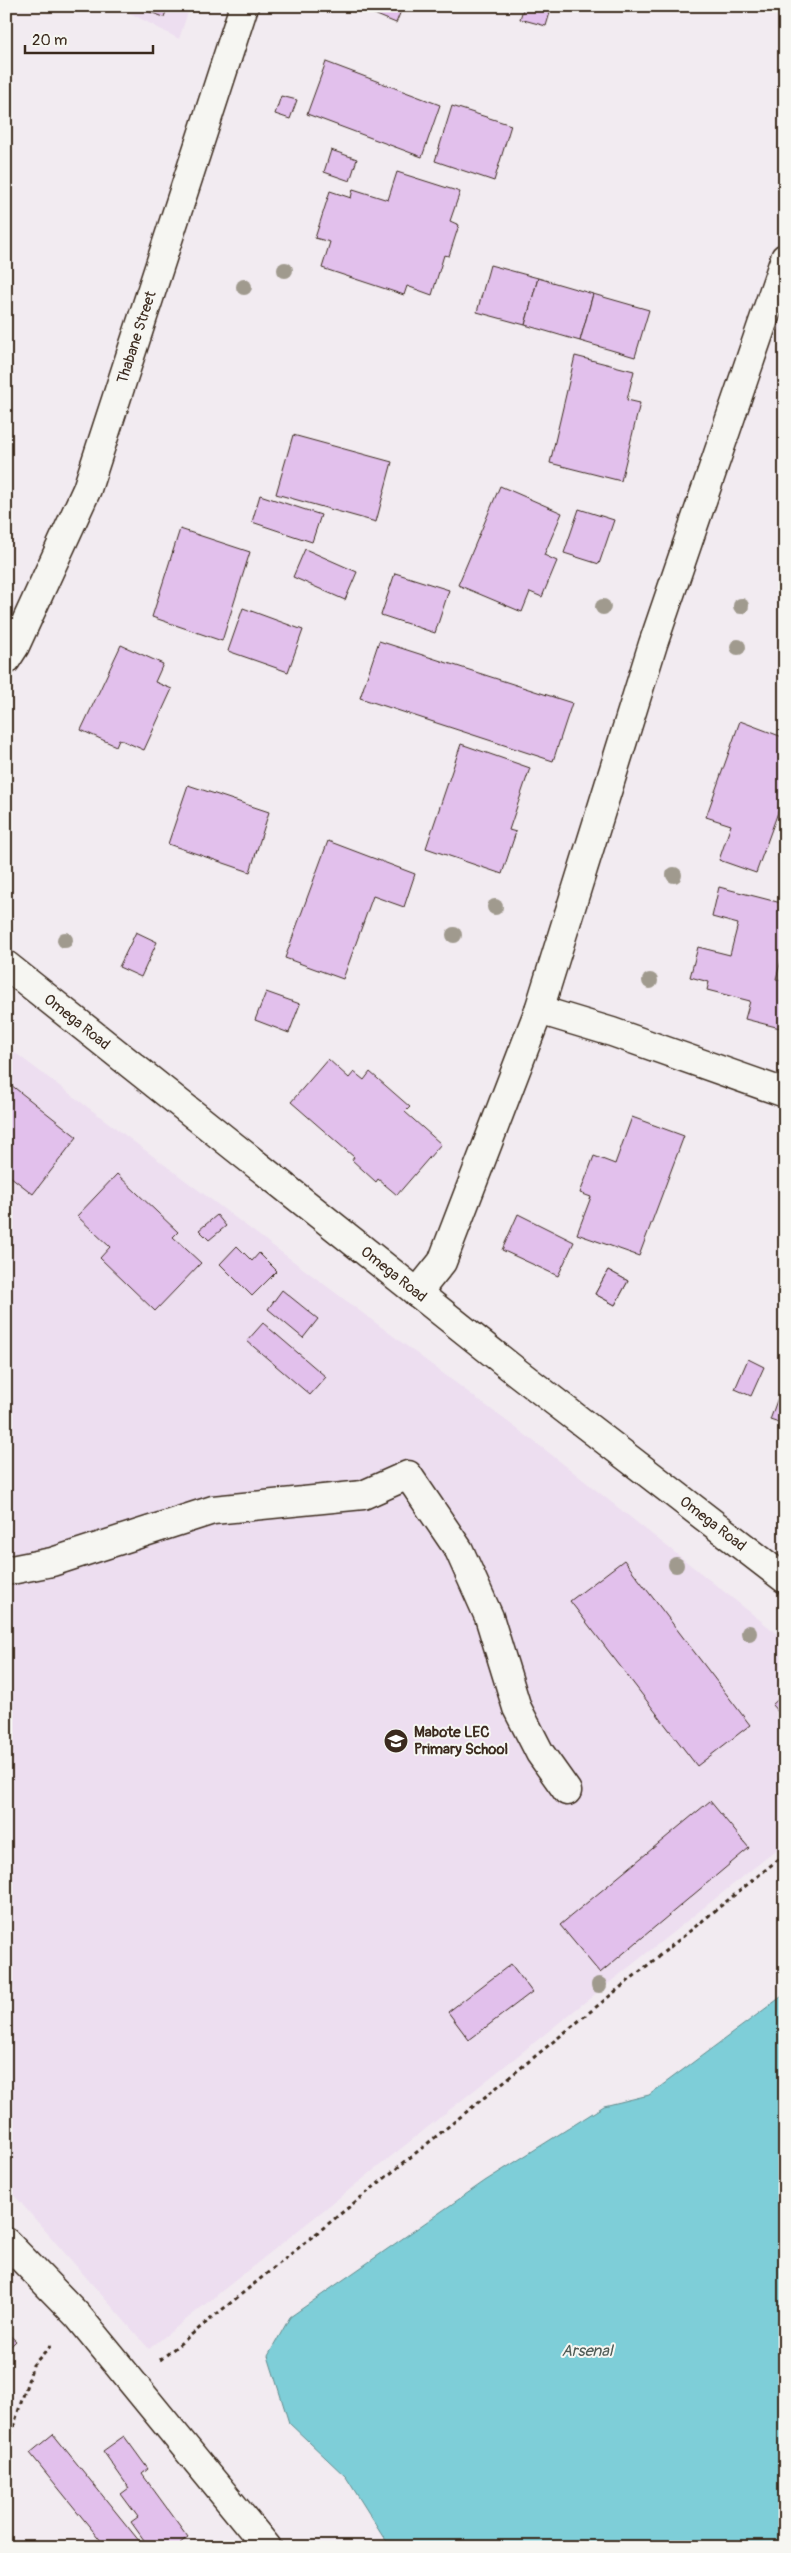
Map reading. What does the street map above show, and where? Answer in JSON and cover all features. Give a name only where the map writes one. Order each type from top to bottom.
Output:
[{"type":"street","name":"Thabane Street","points":[[6,660],[15,646],[87,489],[244,6]]},
{"type":"street","points":[[417,1293],[442,1262],[540,1010],[653,644],[776,315],[785,258]]},
{"type":"street","name":"Omega Road","points":[[6,965],[417,1293],[785,1579]]},
{"type":"street","points":[[540,1010],[612,1032],[785,1094]]},
{"type":"street","points":[[6,1571],[52,1562],[213,1510],[362,1495],[408,1475],[458,1550],[489,1617],[516,1708],[540,1753],[567,1791]]},
{"type":"street","points":[[6,2242],[78,2316],[267,2547]]},
{"type":"path","points":[[133,2382],[785,1854]]},
{"type":"path","points":[[6,2450],[33,2365],[78,2316]]},
{"type":"shaded area","points":[[117,6],[190,6],[179,39]]},
{"type":"shaded area","name":"Mabote LEC Primary School","points":[[6,1046],[548,1452],[785,1640],[785,1843],[149,2349],[6,2186]]},
{"type":"water","name":"Arsenal","points":[[785,1994],[785,2547],[392,2547],[346,2477],[289,2423],[268,2356],[290,2317],[485,2181],[604,2106],[649,2095]]},
{"type":"building","points":[[145,6],[168,6],[164,17],[144,10]]},
{"type":"building","points":[[355,6],[403,6],[396,23]]},
{"type":"building","points":[[524,6],[552,6],[546,26],[520,19]]},
{"type":"building","points":[[326,62],[440,105],[422,157],[307,114]]},
{"type":"building","points":[[281,96],[297,100],[290,119],[275,114]]},
{"type":"building","points":[[452,106],[511,125],[494,181],[435,161]]},
{"type":"building","points":[[331,150],[357,159],[350,181],[324,172]]},
{"type":"building","points":[[397,172],[460,192],[450,221],[459,225],[449,256],[444,255],[432,295],[407,286],[404,295],[322,268],[330,242],[315,238],[330,191],[351,198],[353,189],[388,200]]},
{"type":"building","points":[[490,265],[538,278],[525,325],[477,312]]},
{"type":"building","points":[[538,278],[593,294],[580,341],[525,325]]},
{"type":"building","points":[[593,294],[649,310],[635,357],[580,341]]},
{"type":"building","points":[[575,356],[634,371],[627,400],[640,403],[621,481],[550,463]]},
{"type":"building","points":[[293,435],[392,462],[376,522],[276,494]]},
{"type":"building","points":[[500,486],[562,513],[544,555],[557,561],[542,597],[530,592],[522,612],[458,585]]},
{"type":"building","points":[[260,495],[321,515],[312,542],[252,522]]},
{"type":"building","points":[[579,509],[614,520],[599,564],[564,553]]},
{"type":"building","points":[[180,529],[250,552],[222,641],[152,617]]},
{"type":"building","points":[[305,549],[357,572],[345,600],[293,577]]},
{"type":"building","points":[[395,573],[449,590],[435,633],[381,615]]},
{"type":"building","points":[[243,608],[303,630],[288,672],[228,651]]},
{"type":"building","points":[[379,641],[572,703],[553,761],[360,698]]},
{"type":"building","points":[[121,645],[163,664],[155,682],[172,689],[144,750],[119,739],[116,746],[81,730]]},
{"type":"building","points":[[740,721],[785,738],[785,793],[756,873],[719,860],[731,825],[706,817]]},
{"type":"building","points":[[461,744],[530,768],[509,830],[516,832],[502,874],[426,848]]},
{"type":"building","points":[[188,785],[269,812],[250,872],[168,844]]},
{"type":"building","points":[[328,841],[415,874],[404,907],[373,896],[343,979],[285,958]]},
{"type":"building","points":[[719,887],[785,904],[785,946],[776,979],[785,981],[785,1007],[780,1028],[745,1019],[750,1001],[707,990],[709,982],[690,977],[698,947],[730,955],[738,924],[712,917]]},
{"type":"building","points":[[136,932],[157,942],[141,977],[119,967]]},
{"type":"building","points":[[266,992],[300,1004],[289,1033],[255,1020]]},
{"type":"building","points":[[328,1059],[349,1078],[354,1072],[364,1080],[370,1072],[410,1107],[405,1112],[441,1144],[397,1195],[378,1179],[376,1182],[352,1160],[354,1157],[291,1102]]},
{"type":"building","points":[[6,1081],[77,1137],[33,1194],[6,1173]]},
{"type":"building","points":[[632,1117],[684,1136],[639,1256],[577,1234],[591,1197],[580,1193],[594,1156],[615,1164]]},
{"type":"building","points":[[117,1174],[178,1232],[173,1237],[201,1263],[155,1311],[100,1258],[110,1247],[77,1216]]},
{"type":"building","points":[[518,1214],[574,1242],[558,1276],[502,1250]]},
{"type":"building","points":[[217,1215],[226,1226],[209,1240],[199,1230]]},
{"type":"building","points":[[237,1246],[252,1261],[259,1253],[277,1271],[252,1296],[220,1264]]},
{"type":"building","points":[[608,1270],[628,1281],[615,1305],[595,1294]]},
{"type":"building","points":[[608,1270],[628,1281],[615,1305],[595,1294]]},
{"type":"building","points":[[282,1290],[318,1319],[303,1338],[268,1309]]},
{"type":"building","points":[[263,1323],[326,1377],[310,1395],[247,1341]]},
{"type":"building","points":[[748,1359],[764,1367],[751,1396],[735,1389]]},
{"type":"building","points":[[785,1378],[785,1425],[770,1420]]},
{"type":"building","points":[[624,1560],[750,1725],[697,1766],[570,1601]]},
{"type":"building","points":[[785,1693],[785,1720],[772,1705]]},
{"type":"building","points":[[710,1801],[749,1848],[600,1973],[560,1925]]},
{"type":"building","points":[[511,1964],[532,1992],[469,2040],[448,2012]]},
{"type":"building","points":[[6,2332],[16,2341],[6,2351]]},
{"type":"building","points":[[53,2434],[144,2547],[106,2547],[30,2453]]},
{"type":"building","points":[[124,2436],[148,2469],[142,2474],[188,2537],[175,2547],[149,2547],[131,2522],[138,2517],[121,2494],[129,2488],[103,2451]]},
{"type":"place","name":"Mabote LEC Primary School","points":[[396,1741]]}]
